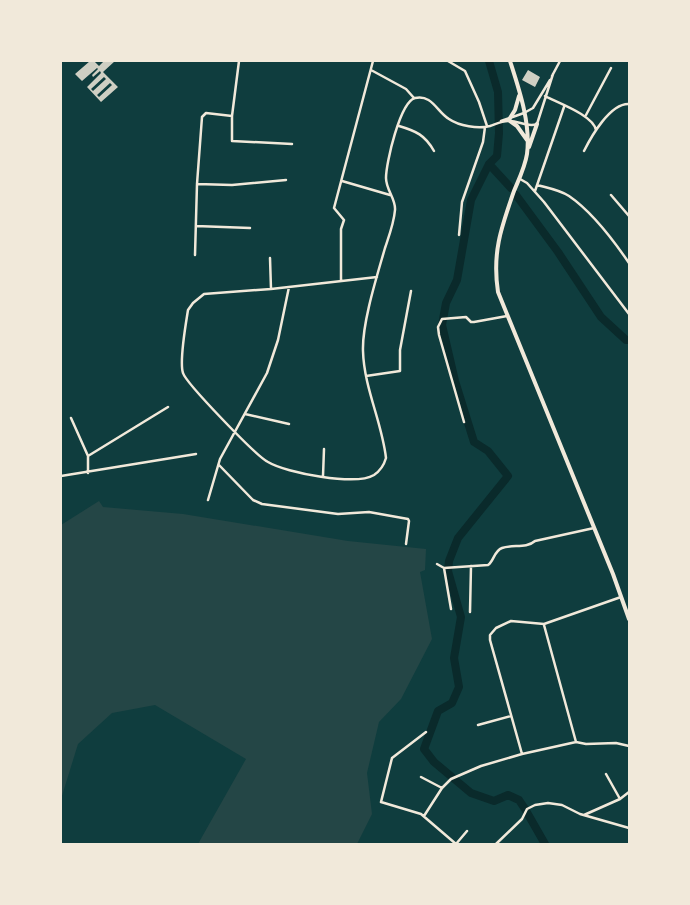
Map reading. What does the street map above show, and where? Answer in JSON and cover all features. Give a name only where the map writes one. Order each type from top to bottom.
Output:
[{"type":"main road","points":[[510,61],[524,113],[528,141],[527,153]]},
{"type":"main road","points":[[519,93],[515,110],[508,120],[517,126],[528,141]]},
{"type":"main road","points":[[537,124],[520,179],[502,225],[495,261],[498,292],[507,316],[527,358],[595,528],[629,619]]},
{"type":"street","points":[[239,61],[232,116],[232,141],[292,144]]},
{"type":"street","points":[[341,281],[341,229],[344,220],[334,208],[373,61]]},
{"type":"street","points":[[448,61],[465,71],[480,102],[486,127],[483,142],[462,202],[459,235]]},
{"type":"street","points":[[377,277],[271,289],[204,294],[192,303],[188,310],[182,359],[183,373],[236,432],[260,456],[275,466],[296,472],[336,478],[370,477],[379,471],[384,463],[385,450],[366,376],[363,338],[377,277],[395,210],[394,201],[390,195],[386,179],[388,164],[398,126],[405,107],[414,98],[426,98],[445,116],[454,122],[486,127],[524,113],[535,105],[560,61]]},
{"type":"street","points":[[586,115],[611,68]]},
{"type":"street","points":[[371,70],[406,89],[414,98]]},
{"type":"street","points":[[508,120],[532,126],[537,124],[553,74]]},
{"type":"street","points":[[546,96],[564,106],[586,115],[594,124],[596,130]]},
{"type":"street","points":[[584,151],[596,130],[620,106],[629,104]]},
{"type":"street","points":[[535,191],[564,106]]},
{"type":"street","points":[[195,255],[197,184],[202,117],[206,113],[232,116]]},
{"type":"street","points":[[398,126],[420,134],[428,140],[434,152]]},
{"type":"street","points":[[520,179],[535,191],[629,314]]},
{"type":"street","points":[[197,184],[232,185],[286,180]]},
{"type":"street","points":[[342,181],[390,195]]},
{"type":"street","points":[[538,185],[557,190],[569,196],[579,205],[629,262]]},
{"type":"street","points":[[611,195],[629,216]]},
{"type":"street","points":[[196,226],[250,228]]},
{"type":"street","points":[[270,258],[271,289]]},
{"type":"street","points":[[208,500],[218,465],[267,373],[278,340],[289,286]]},
{"type":"street","points":[[366,376],[398,372],[401,369],[400,350],[411,290]]},
{"type":"street","points":[[464,422],[438,327],[443,319],[466,317],[471,322],[474,322],[507,316]]},
{"type":"street","points":[[88,456],[168,407]]},
{"type":"street","points":[[245,414],[289,424]]},
{"type":"street","points":[[71,418],[88,456],[88,473]]},
{"type":"street","points":[[323,476],[324,449]]},
{"type":"street","points":[[61,476],[88,473],[196,454]]},
{"type":"street","points":[[218,465],[252,500],[262,504],[338,514],[369,512],[408,519],[406,544]]},
{"type":"street","points":[[437,564],[446,568],[489,564],[497,551],[502,548],[531,545],[535,540],[595,528]]},
{"type":"street","points":[[470,612],[471,566]]},
{"type":"street","points":[[446,568],[451,610]]},
{"type":"street","points":[[522,754],[490,640],[490,635],[496,628],[510,621],[544,624],[621,597]]},
{"type":"street","points":[[544,624],[576,742]]},
{"type":"street","points":[[478,725],[511,716]]},
{"type":"street","points":[[426,732],[393,756],[381,801],[384,804],[424,816],[456,844],[467,831]]},
{"type":"street","points":[[424,816],[442,788],[456,776],[522,754],[576,742],[586,744],[616,743],[629,746]]},
{"type":"street","points":[[606,774],[620,798]]},
{"type":"street","points":[[421,777],[442,788]]},
{"type":"street","points":[[584,815],[620,798],[629,792]]},
{"type":"street","points":[[496,844],[525,816],[526,811],[535,805],[552,803],[562,805],[584,815],[629,828]]},
{"type":"shaded area","points":[[99,501],[103,507],[183,514],[348,541],[426,549],[425,570],[420,572],[432,639],[401,699],[379,722],[367,773],[372,814],[357,844],[198,844],[246,759],[155,705],[112,713],[78,744],[61,799],[61,525]]},
{"type":"building","points":[[90,61],[94,61],[99,66],[104,61],[115,61],[103,72],[118,87],[101,102],[87,87],[101,73],[100,71],[93,77],[92,75],[98,69],[97,68],[82,81],[75,74]],"holes":[[[104,77],[106,79],[93,91],[91,89]],[[110,83],[112,85],[99,97],[97,95]]]},
{"type":"building","points":[[528,70],[540,77],[535,87],[522,80]]},
{"type":"waterway","points":[[489,61],[498,92],[499,133],[497,156],[489,164],[471,200],[457,280],[446,303],[442,325],[455,381],[474,442],[488,451],[508,476],[458,538],[449,561],[448,571],[461,617],[454,658],[459,687],[452,703],[438,711],[424,749],[434,762],[471,793],[494,801],[508,795],[519,800],[545,844]]},
{"type":"waterway","points":[[489,164],[511,188]]},
{"type":"waterway","points":[[516,195],[558,252],[601,317],[626,340],[629,340]]}]
